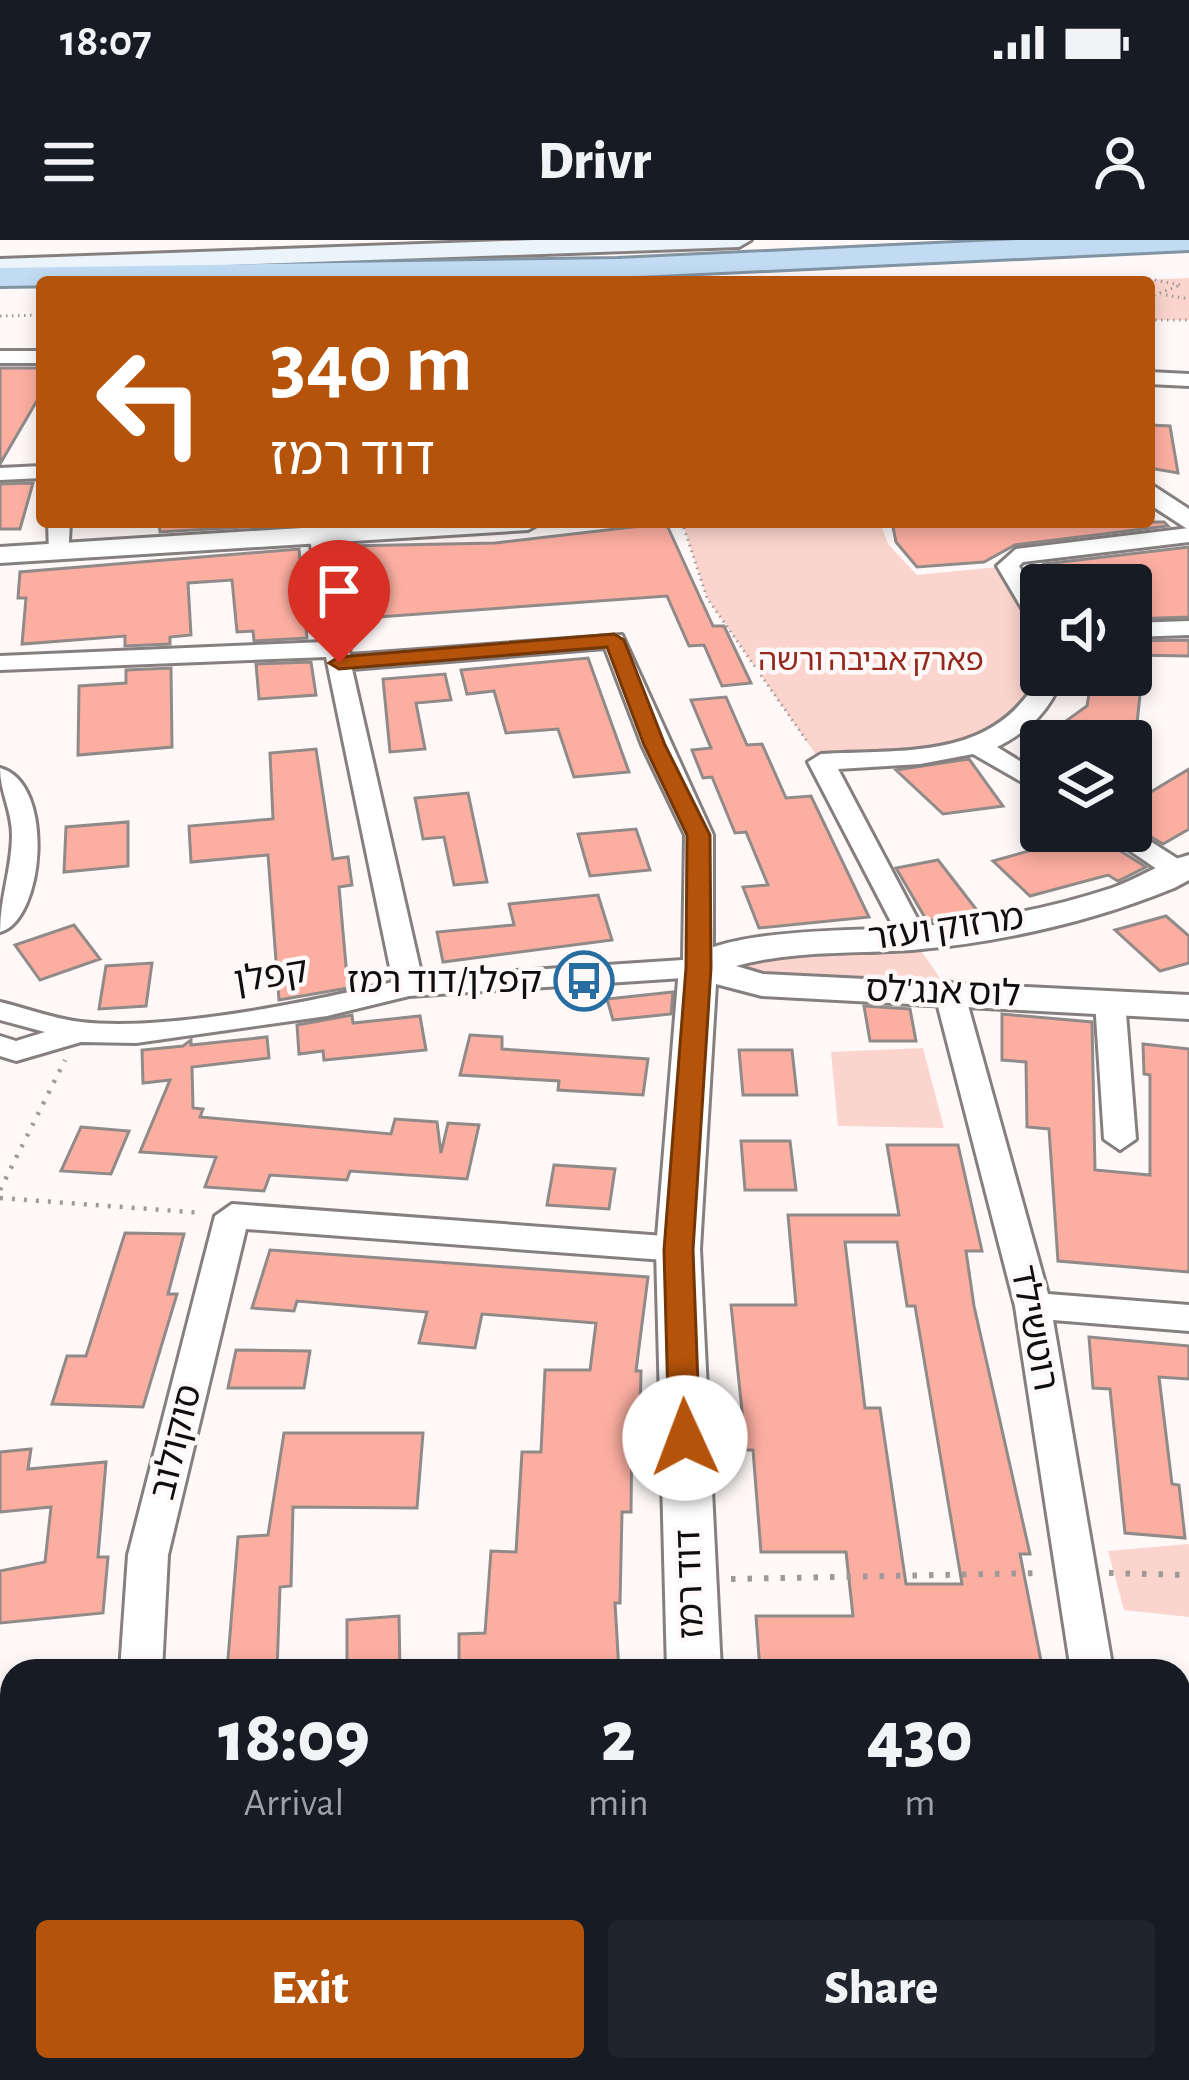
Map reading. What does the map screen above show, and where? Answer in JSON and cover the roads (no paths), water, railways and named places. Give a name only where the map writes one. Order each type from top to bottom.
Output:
[{"type":"highway","points":[[204,276],[962,240]]},
{"type":"highway","points":[[319,276],[658,266],[1189,241]]},
{"type":"highway","points":[[742,276],[1186,267]]},
{"type":"main road","points":[[159,276],[739,240]]},
{"type":"street","points":[[0,357],[36,356]]},
{"type":"street","points":[[1155,379],[1187,387]]},
{"type":"street","points":[[0,474],[36,472]]},
{"type":"street","points":[[1155,496],[1189,523]]},
{"type":"street","points":[[59,528],[60,553]]},
{"type":"street","points":[[1,557],[373,528]]},
{"type":"street","points":[[321,530],[338,656],[409,987]]},
{"type":"street","points":[[1020,586],[1008,566],[1016,556],[1189,535]]},
{"type":"street","points":[[1152,629],[1189,628]]},
{"type":"street","name":"דוד רמז","points":[[338,656],[614,640],[655,745],[699,835],[698,968],[678,1250],[693,1659]]},
{"type":"street","points":[[0,664],[338,656]]},
{"type":"street","points":[[949,991],[913,938],[821,762],[978,746],[1027,716],[1039,696]]},
{"type":"street","points":[[978,746],[1020,772]]},
{"type":"street","points":[[0,776],[23,809],[25,842],[20,882],[0,923]]},
{"type":"street","points":[[1152,851],[1185,869]]},
{"type":"street","name":"מרזוק ועזר","points":[[698,968],[743,950],[913,938],[1104,902],[1185,869]]},
{"type":"street","name":"קפלן","points":[[0,1011],[79,1032],[185,1028],[327,1007],[409,987],[698,968]]},
{"type":"street","name":"לוס אנג'לס","points":[[698,968],[763,985],[1182,1002]]},
{"type":"street","name":"רוטשילד","points":[[949,991],[1034,1306],[1090,1659]]},
{"type":"street","points":[[1110,1001],[1120,1139]]},
{"type":"street","points":[[0,1046],[16,1051],[79,1032]]},
{"type":"street","name":"סוקולוב","points":[[142,1659],[148,1555],[232,1216],[678,1250]]},
{"type":"street","points":[[1034,1306],[1189,1318]]},
{"type":"place","name":"קפלן/דוד רמז","points":[[584,981]]},
{"type":"park label","name":"פארק אביבה ורשה","points":[[871,661]]}]
